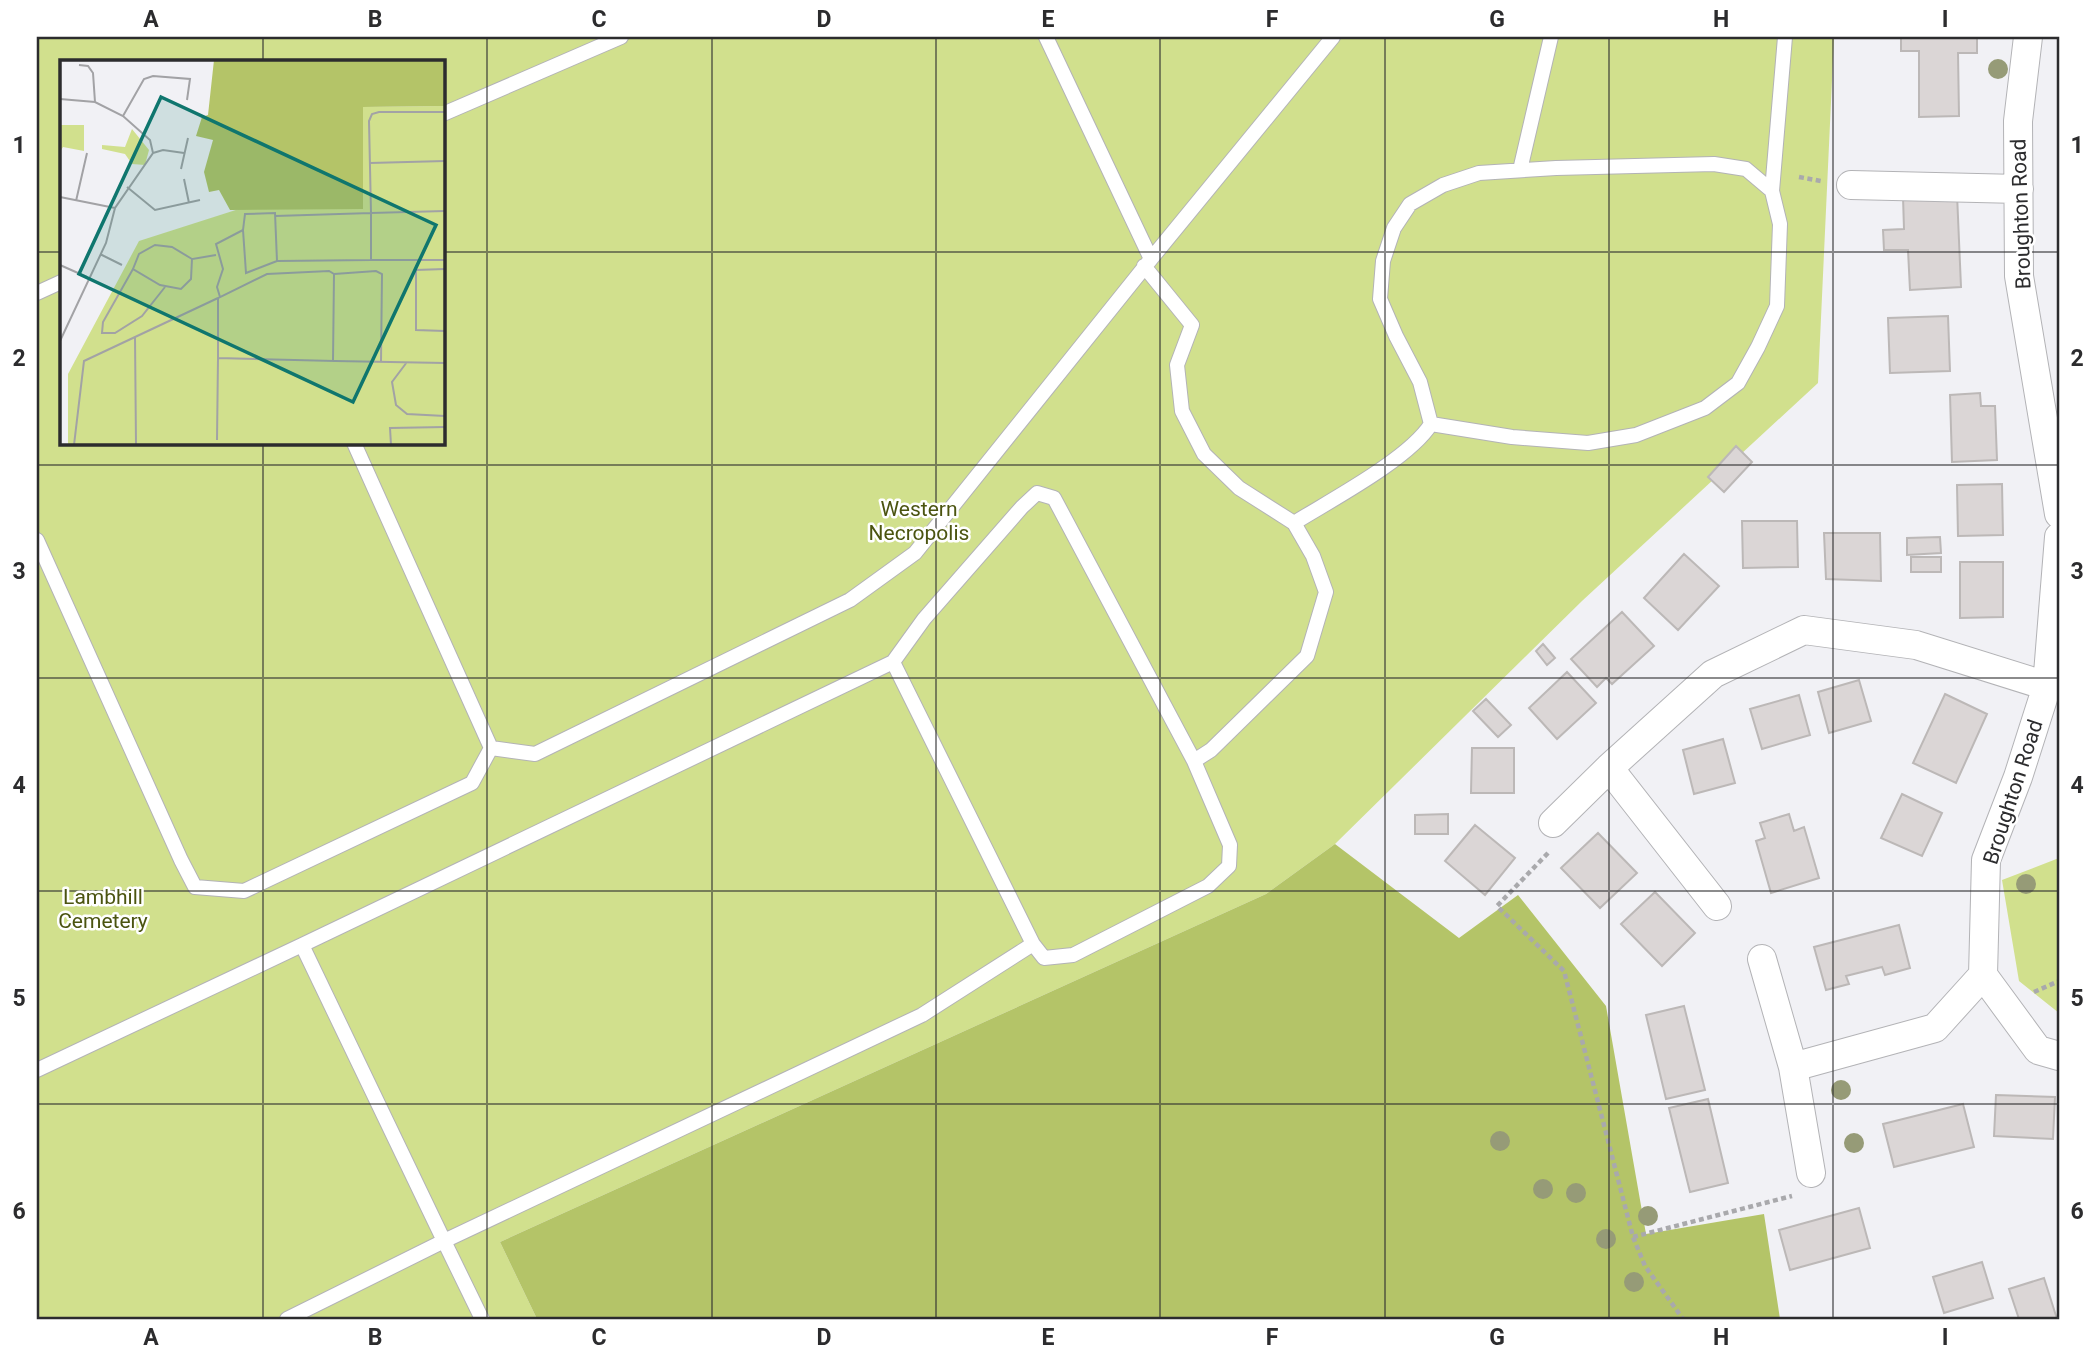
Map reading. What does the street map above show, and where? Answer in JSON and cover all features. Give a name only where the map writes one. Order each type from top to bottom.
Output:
[{"type":"street","name":"Broughton Road","points":[[2028,37],[2018,121],[2019,276],[2059,514]]},
{"type":"street","points":[[1851,185],[2019,189]]},
{"type":"street","name":"Broughton Road","points":[[1983,975],[1986,860],[2018,777],[2048,686],[2059,537]]},
{"type":"street","points":[[1553,823],[1713,674],[1804,629],[1916,645],[2048,686]]},
{"type":"street","points":[[1609,768],[1717,906]]},
{"type":"street","points":[[1762,959],[1793,1067],[1811,1173]]},
{"type":"street","points":[[1793,1067],[1935,1028],[1983,975],[2038,1050],[2059,1056]]},
{"type":"lane","points":[[444,114],[621,37]]},
{"type":"lane","points":[[1046,37],[1148,263],[1192,325],[1177,365],[1182,411],[1204,454],[1239,488],[1294,523],[1313,556],[1326,592],[1307,656],[1210,750],[1194,761]]},
{"type":"lane","points":[[491,748],[535,754],[850,600],[915,553],[1333,37]]},
{"type":"lane","points":[[1520,170],[1551,37]]},
{"type":"lane","points":[[1431,424],[1512,437],[1588,443],[1636,435],[1705,408],[1738,383],[1777,306],[1780,224],[1772,191],[1785,37]]},
{"type":"lane","points":[[1294,523],[1390,462],[1423,437],[1431,424],[1420,382],[1380,299],[1383,261],[1394,228],[1410,204],[1443,186],[1479,173],[1520,170],[1714,164],[1746,169],[1772,191]]},
{"type":"lane","points":[[37,293],[60,282]]},
{"type":"lane","points":[[354,444],[491,748]]},
{"type":"lane","points":[[37,1070],[893,662],[924,620],[1037,493],[1054,498],[1194,761],[1230,845],[1228,866],[1208,886],[1073,955],[1044,958],[1033,944],[893,662]]},
{"type":"lane","points":[[37,540],[195,887],[244,891],[472,783],[491,748]]},
{"type":"lane","points":[[287,1319],[444,1241],[922,1015],[1033,944]]},
{"type":"lane","points":[[302,945],[482,1319]]},
{"type":"path","points":[[1774,173],[1851,185]]},
{"type":"path","points":[[1553,823],[1558,842],[1497,906],[1563,971],[1633,1237],[1645,1266],[1683,1319]]},
{"type":"path","points":[[1633,1237],[1797,1195],[1805,1187],[1811,1173]]},
{"type":"green space","name":"Western Necropolis","points":[[37,37],[1834,37],[1818,383],[1582,601],[1335,844],[1266,894],[500,1242],[537,1319],[37,1319]]},
{"type":"green space","points":[[1335,844],[1459,938],[1518,895],[1606,1006],[1646,1234],[1764,1214],[1780,1319],[537,1319],[500,1242],[1266,894]]},
{"type":"green space","points":[[2059,858],[2059,1013],[2019,981],[2002,880]]},
{"type":"building","points":[[1901,37],[1977,37],[1977,53],[1958,53],[1959,116],[1919,117],[1919,51],[1901,51]]},
{"type":"building","points":[[1957,194],[1961,287],[1910,290],[1908,250],[1884,250],[1883,230],[1904,229],[1903,197]]},
{"type":"building","points":[[1948,316],[1950,371],[1890,373],[1888,318]]},
{"type":"building","points":[[1980,393],[1981,406],[1995,406],[1997,460],[1952,462],[1950,395]]},
{"type":"building","points":[[1736,446],[1752,462],[1724,492],[1708,477]]},
{"type":"building","points":[[2002,484],[2003,535],[1958,536],[1957,485]]},
{"type":"building","points":[[1742,521],[1797,521],[1798,567],[1743,568]]},
{"type":"building","points":[[1824,533],[1880,533],[1881,581],[1826,579]]},
{"type":"building","points":[[1940,537],[1941,553],[1907,555],[1907,538]]},
{"type":"building","points":[[1684,554],[1719,586],[1678,630],[1644,598]]},
{"type":"building","points":[[1911,557],[1941,557],[1941,572],[1911,572]]},
{"type":"building","points":[[1960,562],[2003,562],[2003,617],[1960,618]]},
{"type":"building","points":[[1622,612],[1654,646],[1612,684],[1606,678],[1597,687],[1571,659]]},
{"type":"building","points":[[1543,644],[1555,658],[1547,665],[1536,651]]},
{"type":"building","points":[[1567,672],[1596,703],[1557,739],[1529,708]]},
{"type":"building","points":[[1859,680],[1871,721],[1829,733],[1818,692]]},
{"type":"building","points":[[1945,694],[1987,714],[1956,783],[1913,763]]},
{"type":"building","points":[[1799,695],[1810,735],[1762,749],[1750,709]]},
{"type":"building","points":[[1486,699],[1511,725],[1498,737],[1473,711]]},
{"type":"building","points":[[1723,739],[1735,783],[1694,794],[1683,750]]},
{"type":"building","points":[[1472,748],[1514,748],[1514,793],[1471,793]]},
{"type":"building","points":[[1902,794],[1942,813],[1922,856],[1881,838]]},
{"type":"building","points":[[1448,814],[1448,834],[1415,834],[1415,815]]},
{"type":"building","points":[[1789,814],[1794,831],[1804,827],[1819,878],[1771,893],[1756,841],[1765,838],[1760,823]]},
{"type":"building","points":[[1475,825],[1515,858],[1485,895],[1445,861]]},
{"type":"building","points":[[1598,833],[1637,873],[1600,908],[1561,868]]},
{"type":"building","points":[[1655,892],[1695,933],[1662,966],[1621,924]]},
{"type":"building","points":[[1899,925],[1910,968],[1885,975],[1882,967],[1846,976],[1849,984],[1826,990],[1814,947]]},
{"type":"building","points":[[1684,1006],[1705,1090],[1666,1099],[1646,1015]]},
{"type":"building","points":[[1996,1095],[2055,1097],[2053,1139],[1994,1136]]},
{"type":"building","points":[[1708,1099],[1728,1183],[1690,1192],[1669,1108]]},
{"type":"building","points":[[1963,1104],[1974,1147],[1894,1167],[1883,1124]]},
{"type":"building","points":[[1859,1208],[1870,1248],[1790,1270],[1779,1230]]},
{"type":"building","points":[[1982,1262],[1993,1298],[1944,1313],[1933,1277]]},
{"type":"building","points":[[2044,1278],[2057,1319],[2019,1319],[2009,1289]]},
{"type":"park label","name":"Lambhill Cemetery","points":[[103,909]]}]
